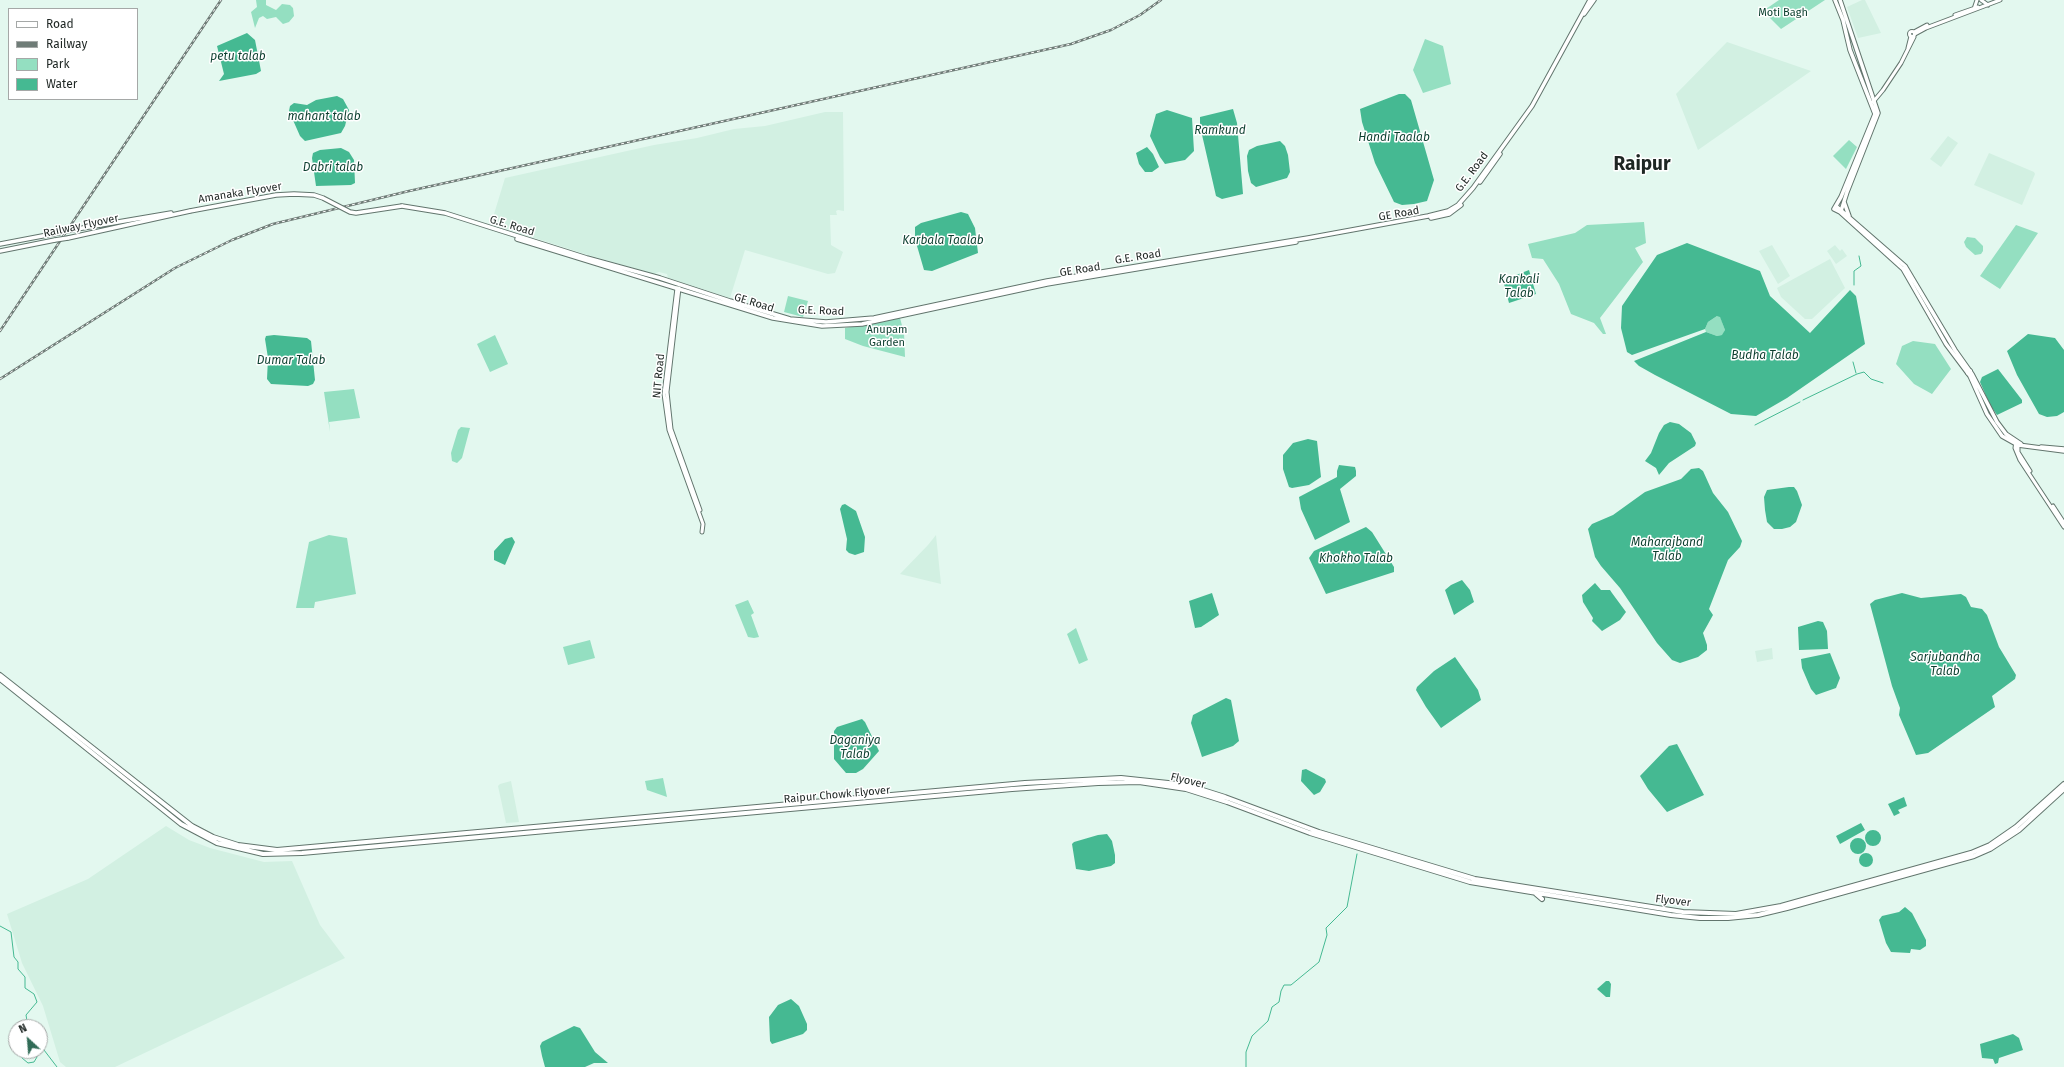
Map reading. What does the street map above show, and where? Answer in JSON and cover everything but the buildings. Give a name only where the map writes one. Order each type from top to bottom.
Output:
[{"type":"highway","points":[[0,674],[192,826],[213,837],[238,845],[280,852]]},
{"type":"highway","points":[[0,679],[76,742],[181,824],[203,837],[241,850],[263,854],[280,852]]},
{"type":"highway","name":"Flyover","points":[[981,786],[1121,778],[1184,784],[1225,796],[1299,827],[1308,835],[1458,880],[1700,918],[1742,917],[1794,904],[1815,894],[1971,853],[2003,836],[2064,784]]},
{"type":"highway","name":"Flyover","points":[[978,794],[1078,784],[1139,782],[1182,787],[1299,827],[1305,825],[1460,876],[1529,888],[1562,896]]},
{"type":"highway","name":"Raipur Chowk Flyover","points":[[280,852],[698,818],[731,812],[954,792],[981,786]]},
{"type":"highway","name":"Flyover","points":[[1794,904],[1811,904],[1974,856],[2001,843],[2042,810],[2064,789]]},
{"type":"highway","name":"Raipur Chowk Flyover","points":[[954,792],[978,794]]},
{"type":"highway","name":"Raipur Chowk Flyover","points":[[280,852],[705,810],[731,812]]},
{"type":"highway","points":[[1529,888],[1534,886]]},
{"type":"highway","points":[[1535,893],[1542,898]]},
{"type":"main road","points":[[1587,6],[1590,0]]},
{"type":"main road","points":[[1587,6],[1594,0]]},
{"type":"main road","points":[[1835,0],[1843,20],[1850,50],[1873,101],[1875,116],[1835,207],[1850,218],[1905,266],[1969,372],[1987,414],[2002,436],[2017,444],[2064,450]]},
{"type":"main road","points":[[1840,0],[1848,19],[1862,70],[1878,115],[1841,211]]},
{"type":"main road","points":[[1974,10],[1977,0]]},
{"type":"main road","points":[[1981,0],[1988,4],[2000,0]]},
{"type":"main road","points":[[1873,101],[1883,90],[1897,68],[1914,35],[1923,27],[1974,10],[1996,0]]},
{"type":"main road","name":"GE Road","points":[[679,286],[789,322],[814,326],[848,326],[1047,284],[1187,262],[1449,214],[1460,206],[1475,189],[1533,108],[1587,6]]},
{"type":"main road","name":"Amanaka Flyover","points":[[181,212],[276,195],[294,194],[323,198],[350,212],[402,206],[420,208],[468,221]]},
{"type":"main road","points":[[1844,200],[1850,218]]},
{"type":"main road","points":[[1841,211],[1903,269],[1946,344],[1969,372]]},
{"type":"main road","name":"Railway Flyover","points":[[0,251],[181,212]]},
{"type":"main road","name":"Railway Flyover","points":[[0,244],[154,218]]},
{"type":"main road","name":"G.E. Road","points":[[468,221],[476,225],[679,286]]},
{"type":"main road","name":"NIT Road","points":[[679,286],[666,392],[671,429],[704,524],[702,532]]},
{"type":"main road","points":[[2017,444],[2016,453],[2064,527]]},
{"type":"main road","points":[[2017,444],[2019,453],[2064,523]]},
{"type":"shaded area","points":[[1865,0],[1881,33],[1858,38],[1847,7]]},
{"type":"shaded area","points":[[1727,42],[1811,71],[1698,150],[1676,94]]},
{"type":"shaded area","points":[[825,112],[843,112],[844,211],[838,210],[836,211],[837,215],[830,215],[831,245],[843,252],[835,273],[828,274],[745,250],[730,298],[668,278],[667,274],[659,272],[654,274],[491,224],[505,178],[654,145],[697,138],[734,129],[765,126]]},
{"type":"shaded area","points":[[1948,136],[1958,143],[1941,167],[1930,159]]},
{"type":"shaded area","points":[[1989,153],[2034,172],[2035,174],[2022,205],[1974,185]]},
{"type":"shaded area","points":[[1772,245],[1790,276],[1778,284],[1759,251]]},
{"type":"shaded area","points":[[1835,245],[1840,251],[1842,249],[1847,256],[1836,264],[1827,251]]},
{"type":"shaded area","points":[[1830,259],[1845,288],[1812,319],[1805,319],[1781,297],[1777,288]]},
{"type":"shaded area","points":[[936,535],[941,584],[900,574],[928,545]]},
{"type":"shaded area","points":[[1772,648],[1773,659],[1757,662],[1755,651]]},
{"type":"shaded area","points":[[511,781],[519,822],[506,823],[498,786]]},
{"type":"shaded area","points":[[166,826],[189,840],[210,848],[264,862],[292,861],[320,925],[345,958],[115,1067],[66,1067],[60,1062],[48,1019],[22,963],[7,914],[88,879]]},
{"type":"green space","points":[[256,0],[266,0],[266,5],[276,10],[282,4],[290,5],[293,8],[294,16],[289,22],[283,24],[276,17],[267,19],[263,16],[259,18],[255,28],[251,12],[257,7]]},
{"type":"green space","name":"Moti Bagh","points":[[1779,0],[1825,0],[1781,29],[1763,11]]},
{"type":"green space","points":[[1425,39],[1443,46],[1451,84],[1423,93],[1413,70]]},
{"type":"green space","points":[[1849,140],[1857,147],[1846,169],[1833,156]]},
{"type":"green space","points":[[1644,222],[1646,243],[1635,248],[1643,262],[1600,318],[1606,334],[1603,334],[1594,323],[1571,314],[1559,284],[1543,259],[1532,258],[1528,244],[1575,233],[1587,225]]},
{"type":"green space","points":[[2016,225],[2038,233],[2000,289],[1980,276]]},
{"type":"green space","points":[[1967,237],[1975,238],[1983,246],[1983,251],[1981,254],[1975,255],[1966,247],[1964,242]]},
{"type":"green space","points":[[788,296],[808,301],[803,317],[784,312]]},
{"type":"green space","points":[[1717,316],[1720,316],[1725,330],[1723,335],[1717,336],[1706,332],[1705,329],[1708,322]]},
{"type":"green space","name":"Anupam Garden","points":[[900,318],[904,333],[905,357],[863,346],[845,339],[845,328]]},
{"type":"green space","points":[[495,335],[508,364],[490,372],[477,344]]},
{"type":"green space","points":[[1913,341],[1935,344],[1951,369],[1932,394],[1914,384],[1896,364],[1902,346]]},
{"type":"green space","points":[[354,389],[360,418],[329,422],[330,432],[324,392]]},
{"type":"green space","points":[[461,427],[470,428],[462,458],[457,463],[452,461],[451,453],[458,430]]},
{"type":"green space","points":[[329,535],[347,538],[356,594],[315,602],[314,608],[296,608],[309,542]]},
{"type":"green space","points":[[748,600],[754,613],[751,615],[759,637],[748,637],[735,605]]},
{"type":"green space","points":[[1076,628],[1088,660],[1079,664],[1067,634]]},
{"type":"green space","points":[[590,640],[595,658],[568,665],[563,647]]},
{"type":"green space","points":[[663,778],[667,797],[647,790],[645,781]]},
{"type":"water","name":"petu talab","points":[[247,33],[255,40],[261,71],[256,74],[219,81],[224,74],[217,46]]},
{"type":"water","name":"Handi Taalab","points":[[1399,94],[1405,94],[1411,100],[1434,180],[1427,201],[1402,205],[1394,202],[1375,163],[1362,122],[1360,109]]},
{"type":"water","name":"mahant talab","points":[[337,96],[343,99],[349,110],[345,126],[341,133],[305,141],[300,136],[289,111],[290,106],[294,103],[307,105],[316,100]]},
{"type":"water","name":"Ramkund","points":[[1233,109],[1237,123],[1243,194],[1222,199],[1216,196],[1200,126],[1200,117]]},
{"type":"water","points":[[1167,110],[1192,118],[1194,151],[1185,160],[1165,164],[1150,136],[1156,114]]},
{"type":"water","points":[[1280,141],[1285,146],[1288,155],[1290,172],[1287,178],[1256,187],[1251,183],[1248,171],[1247,156],[1249,150],[1257,146]]},
{"type":"water","points":[[1147,147],[1153,154],[1159,167],[1152,172],[1145,172],[1139,164],[1136,153]]},
{"type":"water","name":"Dabri talab","points":[[341,148],[349,152],[354,160],[355,183],[351,185],[316,186],[312,158],[313,153],[320,150]]},
{"type":"water","name":"Karbala Taalab","points":[[961,212],[968,214],[975,228],[978,253],[932,271],[924,270],[915,239],[915,227],[921,223]]},
{"type":"water","name":"Budha Talab","points":[[1687,243],[1760,271],[1770,296],[1810,333],[1850,290],[1856,296],[1865,344],[1787,398],[1756,416],[1731,414],[1639,366],[1634,361],[1706,332],[1717,336],[1722,335],[1725,330],[1720,317],[1717,316],[1708,322],[1705,329],[1632,355],[1627,352],[1621,328],[1622,306],[1657,255]]},
{"type":"water","name":"Kankali Talab","points":[[1529,270],[1536,294],[1509,303],[1503,280]]},
{"type":"water","points":[[2028,334],[2055,338],[2064,350],[2064,412],[2057,416],[2047,417],[2039,414],[2017,375],[2007,351]]},
{"type":"water","name":"Dumar Talab","points":[[274,335],[307,338],[311,341],[315,380],[313,384],[308,386],[271,384],[267,379],[268,358],[265,339],[266,336]]},
{"type":"water","points":[[1998,369],[2022,400],[2022,403],[1997,415],[1990,405],[1980,382],[1982,377]]},
{"type":"water","points":[[1670,422],[1679,424],[1691,433],[1696,443],[1695,446],[1669,463],[1659,475],[1656,468],[1645,461],[1651,453],[1664,425]]},
{"type":"water","points":[[1308,439],[1317,441],[1321,477],[1309,485],[1292,488],[1289,487],[1283,469],[1283,455],[1293,443]]},
{"type":"water","points":[[1339,465],[1355,467],[1356,471],[1356,476],[1340,489],[1350,522],[1315,540],[1301,509],[1299,497],[1337,477]]},
{"type":"water","name":"Maharajband Talab","points":[[1699,468],[1703,471],[1713,493],[1728,512],[1742,541],[1740,547],[1728,560],[1709,609],[1713,615],[1703,633],[1707,650],[1698,657],[1680,663],[1672,660],[1657,643],[1620,588],[1601,566],[1595,557],[1588,529],[1592,524],[1613,515],[1645,492],[1681,479],[1691,469]]},
{"type":"water","points":[[1794,487],[1797,491],[1802,505],[1796,522],[1790,527],[1774,529],[1767,522],[1764,497],[1767,490]]},
{"type":"water","points":[[845,504],[856,511],[865,537],[864,552],[855,555],[846,550],[847,539],[840,509],[842,505]]},
{"type":"water","name":"Khokho Talab","points":[[1366,527],[1372,532],[1394,567],[1394,572],[1326,594],[1309,558],[1314,551]]},
{"type":"water","points":[[512,537],[515,542],[505,565],[494,560],[494,551],[505,539]]},
{"type":"water","points":[[1462,580],[1470,590],[1474,602],[1454,615],[1445,590],[1451,585]]},
{"type":"water","points":[[1595,583],[1601,590],[1610,590],[1626,612],[1620,620],[1602,631],[1592,621],[1593,618],[1583,602],[1582,595]]},
{"type":"water","points":[[1212,593],[1219,615],[1201,627],[1195,628],[1189,601]]},
{"type":"water","name":"Sarjubandha Talab","points":[[1902,593],[1921,598],[1961,594],[1966,597],[1971,607],[1982,609],[1987,615],[1999,647],[2016,675],[2015,679],[1992,696],[1995,707],[1928,753],[1916,755],[1899,715],[1900,708],[1892,686],[1870,604],[1875,600]]},
{"type":"water","points":[[1818,621],[1823,622],[1827,631],[1828,649],[1799,650],[1798,627]]},
{"type":"water","points":[[1830,653],[1840,678],[1836,688],[1816,695],[1811,689],[1802,668],[1801,659]]},
{"type":"water","points":[[1455,657],[1478,690],[1481,700],[1441,728],[1416,690],[1417,687],[1434,671]]},
{"type":"water","points":[[1226,698],[1231,700],[1239,741],[1233,746],[1202,757],[1191,723],[1193,715]]},
{"type":"water","name":"Daganiya Talab","points":[[862,719],[865,722],[879,751],[863,769],[856,773],[846,773],[834,759],[834,731],[837,727]]},
{"type":"water","points":[[1677,744],[1704,795],[1667,812],[1648,789],[1640,776],[1669,746]]},
{"type":"water","points":[[1306,769],[1325,779],[1326,782],[1320,792],[1314,795],[1301,781],[1302,770]]},
{"type":"water","points":[[1904,797],[1907,806],[1898,810],[1900,813],[1894,816],[1888,804]]},
{"type":"water","points":[[1861,823],[1865,830],[1840,844],[1836,836]]},
{"type":"water","points":[[1873,830],[1880,835],[1881,838],[1876,845],[1873,846],[1866,841],[1865,838],[1870,831]]},
{"type":"water","points":[[1107,834],[1112,841],[1115,863],[1111,866],[1089,871],[1076,869],[1072,844],[1074,842],[1098,835]]},
{"type":"water","points":[[1858,838],[1865,843],[1866,846],[1861,853],[1858,854],[1851,849],[1850,846],[1855,839]]},
{"type":"water","points":[[1863,853],[1869,853],[1873,857],[1873,863],[1869,867],[1863,867],[1859,863],[1859,857]]},
{"type":"water","points":[[1905,907],[1912,913],[1926,940],[1926,946],[1920,950],[1911,949],[1910,953],[1891,952],[1886,943],[1879,920],[1882,916],[1899,912]]},
{"type":"water","points":[[1606,981],[1609,981],[1611,984],[1610,997],[1606,997],[1597,989]]},
{"type":"water","points":[[791,999],[799,1006],[807,1024],[807,1030],[803,1034],[772,1044],[770,1041],[769,1017],[778,1005]]},
{"type":"water","points":[[574,1026],[580,1028],[595,1052],[608,1063],[594,1063],[585,1067],[545,1067],[540,1046],[542,1042]]},
{"type":"water","points":[[2013,1034],[2019,1038],[2023,1050],[1999,1058],[1998,1063],[1995,1064],[1993,1059],[1982,1058],[1980,1044]]},
{"type":"waterway","points":[[1854,285],[1854,271],[1861,266],[1859,256]]},
{"type":"waterway","points":[[1853,362],[1856,373]]},
{"type":"waterway","points":[[1803,400],[1864,372],[1871,379],[1883,383]]},
{"type":"waterway","points":[[1755,425],[1800,402]]},
{"type":"waterway","points":[[1246,1067],[1246,1052],[1252,1036],[1268,1021],[1272,1007],[1279,1002],[1284,985],[1291,985],[1319,962],[1327,935],[1326,928],[1347,907],[1357,854]]},
{"type":"waterway","points":[[0,926],[11,932],[14,957],[18,962],[18,969],[25,977],[25,988],[34,994],[37,1002],[26,1015],[27,1019]]},
{"type":"waterway","points":[[48,1055],[57,1067]]},
{"type":"waterway","points":[[23,1059],[28,1063],[34,1062],[36,1059]]},
{"type":"railway","points":[[0,331],[221,0]]},
{"type":"railway","points":[[0,379],[175,268],[232,240],[273,224],[409,191],[1071,44],[1111,30],[1140,15],[1161,0]]},
{"type":"district","name":"Raipur","points":[[1642,165]]}]
